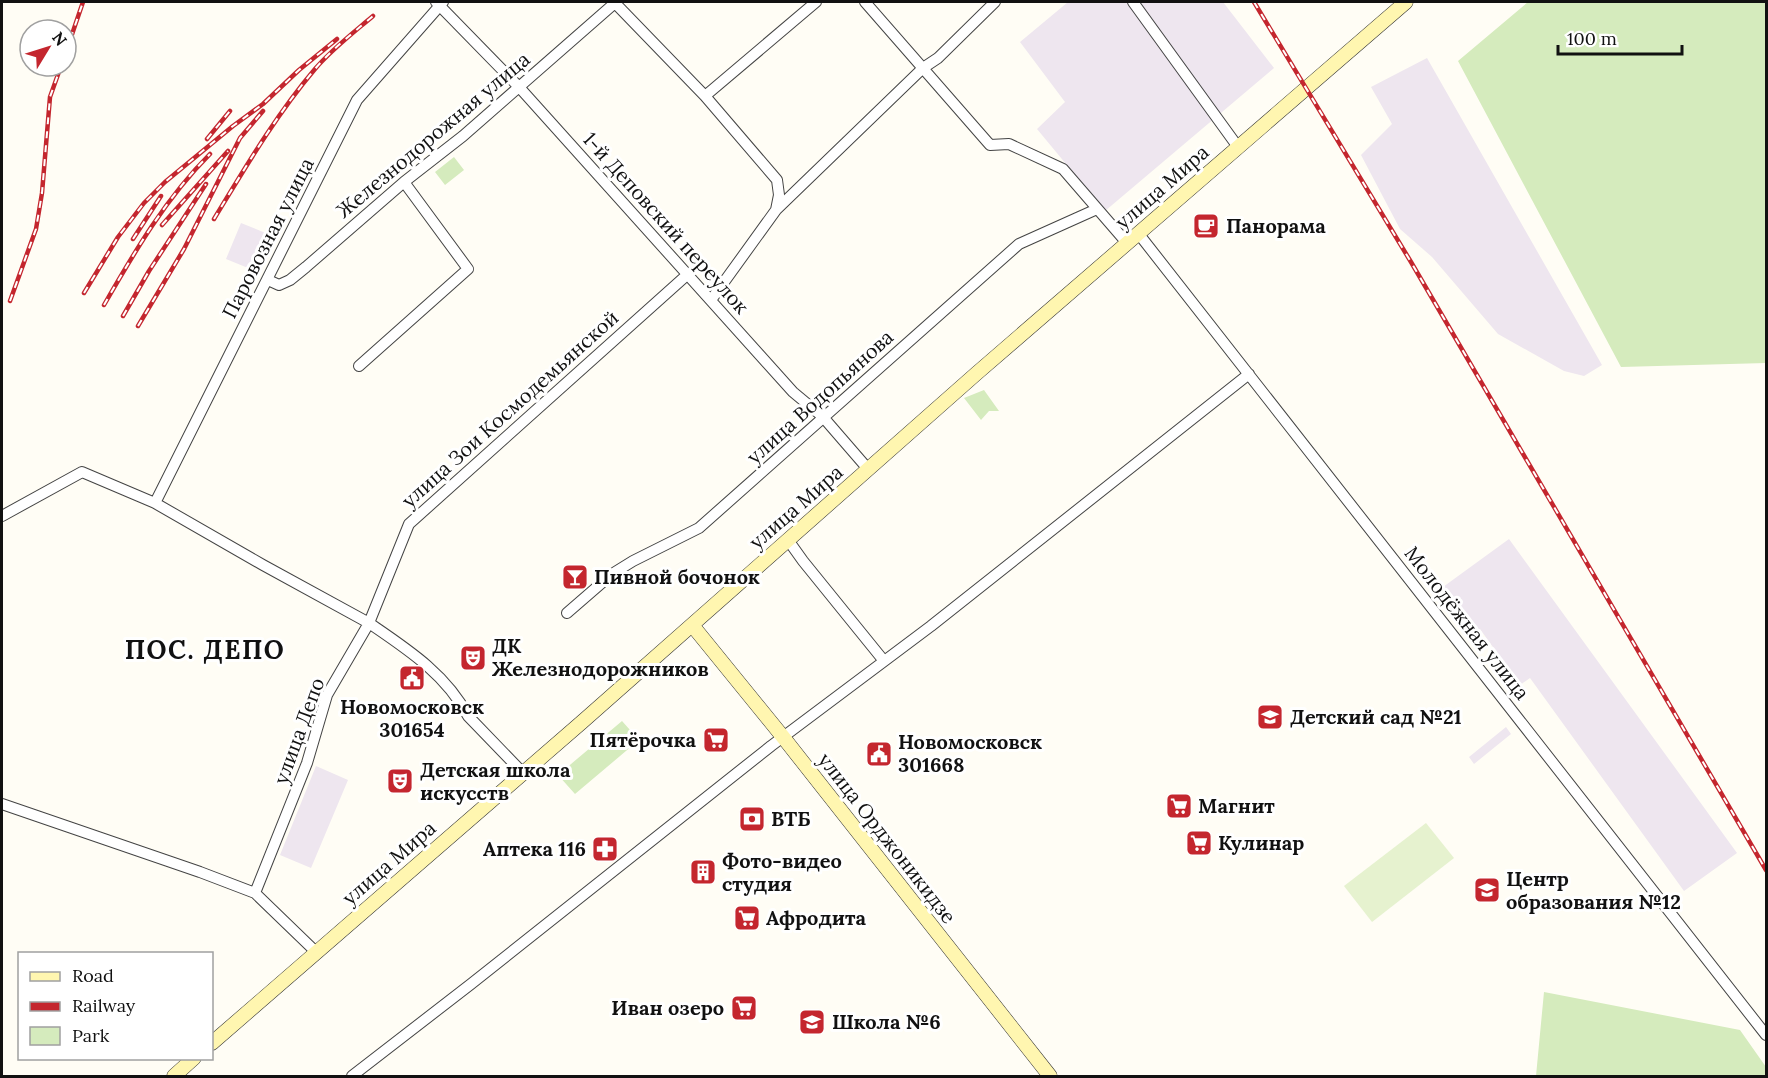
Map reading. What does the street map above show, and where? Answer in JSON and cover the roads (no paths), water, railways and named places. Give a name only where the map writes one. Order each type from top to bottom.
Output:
[{"type":"main road","name":"улица Мира","points":[[213,1042],[1138,233],[1406,2]]},
{"type":"main road","name":"улица Орджоникидзе","points":[[692,625],[1050,1077]]},
{"type":"main road","points":[[174,1077],[193,1060]]},
{"type":"street","points":[[616,2],[705,96],[777,180],[779,195],[776,210]]},
{"type":"street","name":"Железнодорожная улица","points":[[268,280],[279,285],[290,280],[404,182],[463,136],[616,2]]},
{"type":"street","points":[[705,96],[816,2]]},
{"type":"street","points":[[864,2],[990,145],[1010,144],[1063,169],[1127,243]]},
{"type":"street","points":[[711,300],[776,210],[995,2]]},
{"type":"street","points":[[1133,2],[1238,147]]},
{"type":"street","name":"1-й Деповский переулок","points":[[439,3],[519,87],[793,392],[823,417],[868,470]]},
{"type":"street","name":"Паровозная улица","points":[[155,503],[357,100],[439,3]]},
{"type":"street","points":[[358,366],[468,269],[404,182]]},
{"type":"street","name":"улица Водопьянова","points":[[567,613],[612,574],[699,528],[1019,244],[1097,209]]},
{"type":"street","name":"Молодёжная улица","points":[[1138,233],[1767,1035]]},
{"type":"street","name":"улица Зои Космодемьянской","points":[[369,623],[409,524],[688,274]]},
{"type":"street","points":[[352,1077],[1249,374]]},
{"type":"street","points":[[2,516],[82,472],[155,503],[369,623],[427,663],[463,706],[468,716],[522,773]]},
{"type":"street","points":[[788,540],[884,661]]},
{"type":"street","name":"улица Депо","points":[[255,893],[307,763],[327,695],[369,623]]},
{"type":"street","points":[[2,804],[255,893],[316,952]]},
{"type":"railway","points":[[78,18],[83,2]]},
{"type":"railway","points":[[1254,2],[1411,262],[1766,870]]},
{"type":"railway","points":[[214,219],[262,142],[315,69],[373,16]]},
{"type":"railway","points":[[84,293],[118,237],[144,203],[165,182],[263,104],[337,39]]},
{"type":"railway","points":[[10,301],[36,229],[42,193],[50,97],[57,78]]},
{"type":"railway","points":[[207,139],[230,111]]},
{"type":"railway","points":[[138,326],[184,249],[240,138],[263,111]]},
{"type":"railway","points":[[162,225],[228,151]]},
{"type":"railway","points":[[104,305],[165,207],[210,154]]},
{"type":"railway","points":[[123,316],[149,271],[206,184]]},
{"type":"railway","points":[[133,239],[161,196]]},
{"type":"place","name":"Панорама","points":[[1206,226]]},
{"type":"place","name":"Пивной бочонок","points":[[575,577]]},
{"type":"place","name":"ДК Железнодорожников","points":[[473,658]]},
{"type":"place","name":"Новомосковск 301654","points":[[412,678]]},
{"type":"place","name":"Детский сад №21","points":[[1270,717]]},
{"type":"place","name":"Пятёрочка","points":[[716,740]]},
{"type":"place","name":"Новомосковск 301668","points":[[879,754]]},
{"type":"place","name":"Детская школа искусств","points":[[400,781]]},
{"type":"place","name":"Магнит","points":[[1179,806]]},
{"type":"place","name":"ВТБ","points":[[752,819]]},
{"type":"place","name":"Кулинар","points":[[1199,843]]},
{"type":"place","name":"Аптека 116","points":[[605,849]]},
{"type":"place","name":"Фото-видео студия","points":[[703,872]]},
{"type":"place","name":"Центр образования №12","points":[[1487,890]]},
{"type":"place","name":"Афродита","points":[[747,918]]},
{"type":"place","name":"Иван озеро","points":[[744,1008]]},
{"type":"place","name":"Школа №6","points":[[812,1022]]},
{"type":"district","name":"ПОС. ДЕПО","points":[[205,650]]}]
